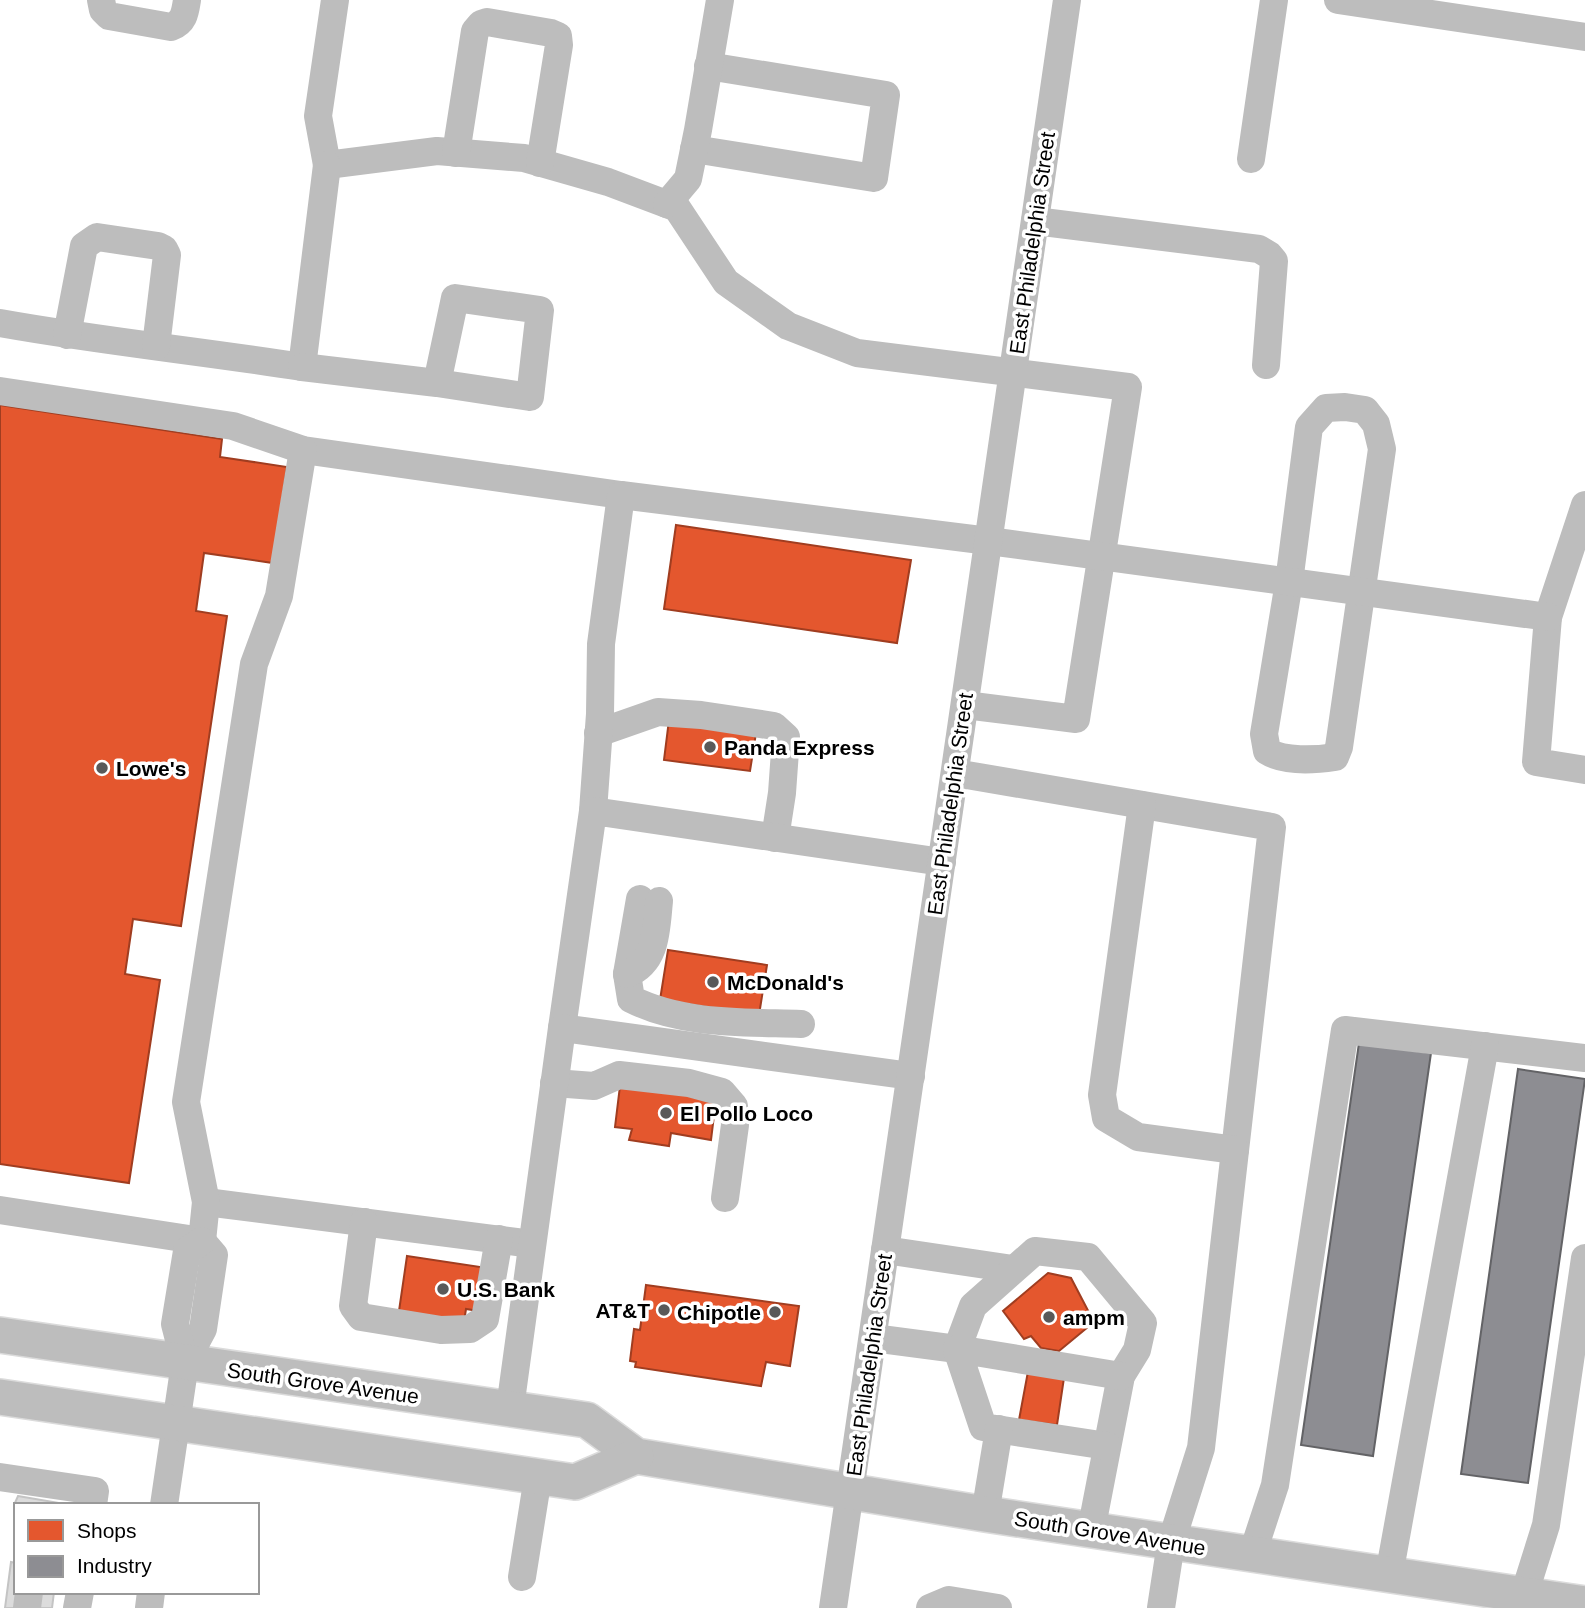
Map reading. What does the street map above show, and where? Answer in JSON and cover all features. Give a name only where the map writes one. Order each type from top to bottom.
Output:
[{"type":"main road","name":"South Grove Avenue","points":[[0,1335],[587,1420],[636,1456],[1091,1531],[1585,1604]]},
{"type":"main road","points":[[0,1397],[575,1482],[636,1456]]},
{"type":"street","points":[[101,0],[103,10],[109,16],[171,27],[185,16],[187,0]]},
{"type":"street","points":[[302,367],[327,165],[318,116],[334,0]]},
{"type":"street","points":[[667,204],[688,178],[719,0]]},
{"type":"street","name":"East Philadelphia Street","points":[[833,1608],[1067,0]]},
{"type":"street","points":[[1251,159],[1274,0]]},
{"type":"street","points":[[1338,0],[1585,37]]},
{"type":"street","points":[[456,153],[475,31],[481,24],[487,23],[558,36],[559,45],[540,163]]},
{"type":"street","points":[[694,149],[874,178],[886,95],[708,66]]},
{"type":"street","points":[[327,165],[437,151],[524,158],[608,182],[677,208],[726,282],[789,326],[857,353],[1128,387],[1076,719],[965,705]]},
{"type":"street","points":[[1035,221],[1259,249],[1269,254],[1274,261],[1266,365]]},
{"type":"street","points":[[67,335],[84,246],[97,237],[164,249],[167,256],[156,346]]},
{"type":"street","points":[[0,323],[67,335],[530,397],[540,310],[455,298],[437,383]]},
{"type":"street","points":[[0,391],[233,426],[303,450],[621,495],[989,541],[1548,617]]},
{"type":"street","points":[[1345,407],[1365,411],[1376,424],[1382,449],[1362,592],[1339,747],[1335,757],[1317,760],[1273,755],[1267,751],[1264,734],[1289,582],[1309,427],[1326,408],[1345,407]]},
{"type":"street","points":[[202,1241],[206,1202],[186,1102],[254,664],[279,596],[303,450]]},
{"type":"street","points":[[510,1408],[593,811],[601,644],[621,495]]},
{"type":"street","points":[[1585,505],[1548,617],[1536,762],[1585,770]]},
{"type":"street","points":[[598,733],[658,712],[701,715],[774,726],[786,737],[775,838]]},
{"type":"street","points":[[955,773],[1272,827],[1201,1448],[1171,1543],[1161,1608]]},
{"type":"street","points":[[1142,805],[1102,1095],[1106,1118],[1138,1137],[1235,1150]]},
{"type":"street","points":[[593,811],[942,862]]},
{"type":"street","points":[[650,900],[627,974],[631,999],[649,1008],[695,1018],[801,1024]]},
{"type":"street","points":[[562,1027],[911,1076]]},
{"type":"street","points":[[1252,1555],[1275,1485],[1345,1030],[1585,1058]]},
{"type":"street","points":[[1389,1575],[1485,1046]]},
{"type":"street","points":[[554,1083],[593,1086],[619,1075],[689,1083],[722,1092],[734,1106],[735,1125],[725,1198]]},
{"type":"street","points":[[206,1202],[532,1244]]},
{"type":"street","points":[[0,1210],[202,1241]]},
{"type":"street","points":[[364,1222],[352,1306],[361,1317],[441,1330],[470,1329],[485,1320],[499,1239]]},
{"type":"street","points":[[164,1503],[185,1363],[175,1324],[187,1251],[202,1241]]},
{"type":"street","points":[[885,1250],[1013,1269]]},
{"type":"street","points":[[1091,1531],[1121,1376],[1137,1350],[1143,1323],[1088,1256],[1035,1251],[973,1306],[957,1349],[983,1427],[1107,1446]]},
{"type":"street","points":[[1524,1595],[1546,1525],[1585,1258]]},
{"type":"street","points":[[873,1338],[1121,1376]]},
{"type":"street","points":[[985,1514],[999,1429]]},
{"type":"street","points":[[522,1577],[538,1477]]},
{"type":"street","points":[[13,1479],[94,1498]]},
{"type":"street","points":[[13,1479],[38,1494],[41,1503]]},
{"type":"street","points":[[930,1608],[949,1600],[998,1608]]},
{"type":"building: Shops","name":"Lowe's","points":[[0,405],[222,439],[220,457],[287,467],[273,563],[204,553],[196,611],[227,616],[181,926],[133,919],[125,974],[160,980],[129,1183],[0,1164]]},
{"type":"building: Shops","points":[[676,525],[911,560],[897,643],[664,609]]},
{"type":"building: Shops","name":"Panda Express","points":[[669,720],[756,733],[750,771],[664,760]]},
{"type":"building: Shops","name":"McDonald's","points":[[668,950],[767,965],[759,1015],[660,1000]]},
{"type":"building: Shops","name":"El Pollo Loco","points":[[620,1086],[716,1099],[711,1140],[671,1133],[669,1146],[629,1140],[632,1129],[615,1127]]},
{"type":"building: Shops","name":"U.S. Bank","points":[[407,1256],[487,1268],[479,1311],[466,1309],[464,1322],[399,1311]]},
{"type":"building: Shops","name":"ampm","points":[[1048,1273],[1071,1278],[1094,1322],[1059,1351],[1041,1348],[1031,1336],[1024,1339],[1003,1311]]},
{"type":"building: Shops","points":[[646,1285],[799,1306],[790,1366],[766,1362],[761,1386],[635,1367],[636,1362],[630,1361],[634,1329],[640,1330]]},
{"type":"building: Shops","points":[[1029,1366],[1065,1371],[1057,1425],[1019,1420]]},
{"type":"building: Industry","points":[[1359,1043],[1431,1053],[1373,1456],[1301,1445]]},
{"type":"building: Industry","points":[[1518,1069],[1585,1079],[1528,1483],[1461,1474]]},
{"type":"building: Other","points":[[18,1496],[59,1503],[15,1503]]},
{"type":"building: Other","points":[[11,1562],[14,1563],[14,1594],[54,1594],[52,1608],[5,1608]]},
{"type":"place","name":"Panda Express","points":[[710,747]]},
{"type":"place","name":"Lowe's","points":[[102,768]]},
{"type":"place","name":"McDonald's","points":[[713,982]]},
{"type":"place","name":"El Pollo Loco","points":[[666,1113]]},
{"type":"place","name":"U.S. Bank","points":[[443,1289]]},
{"type":"place","name":"AT&T","points":[[664,1310]]},
{"type":"place","name":"Chipotle","points":[[775,1312]]},
{"type":"place","name":"ampm","points":[[1049,1317]]}]
